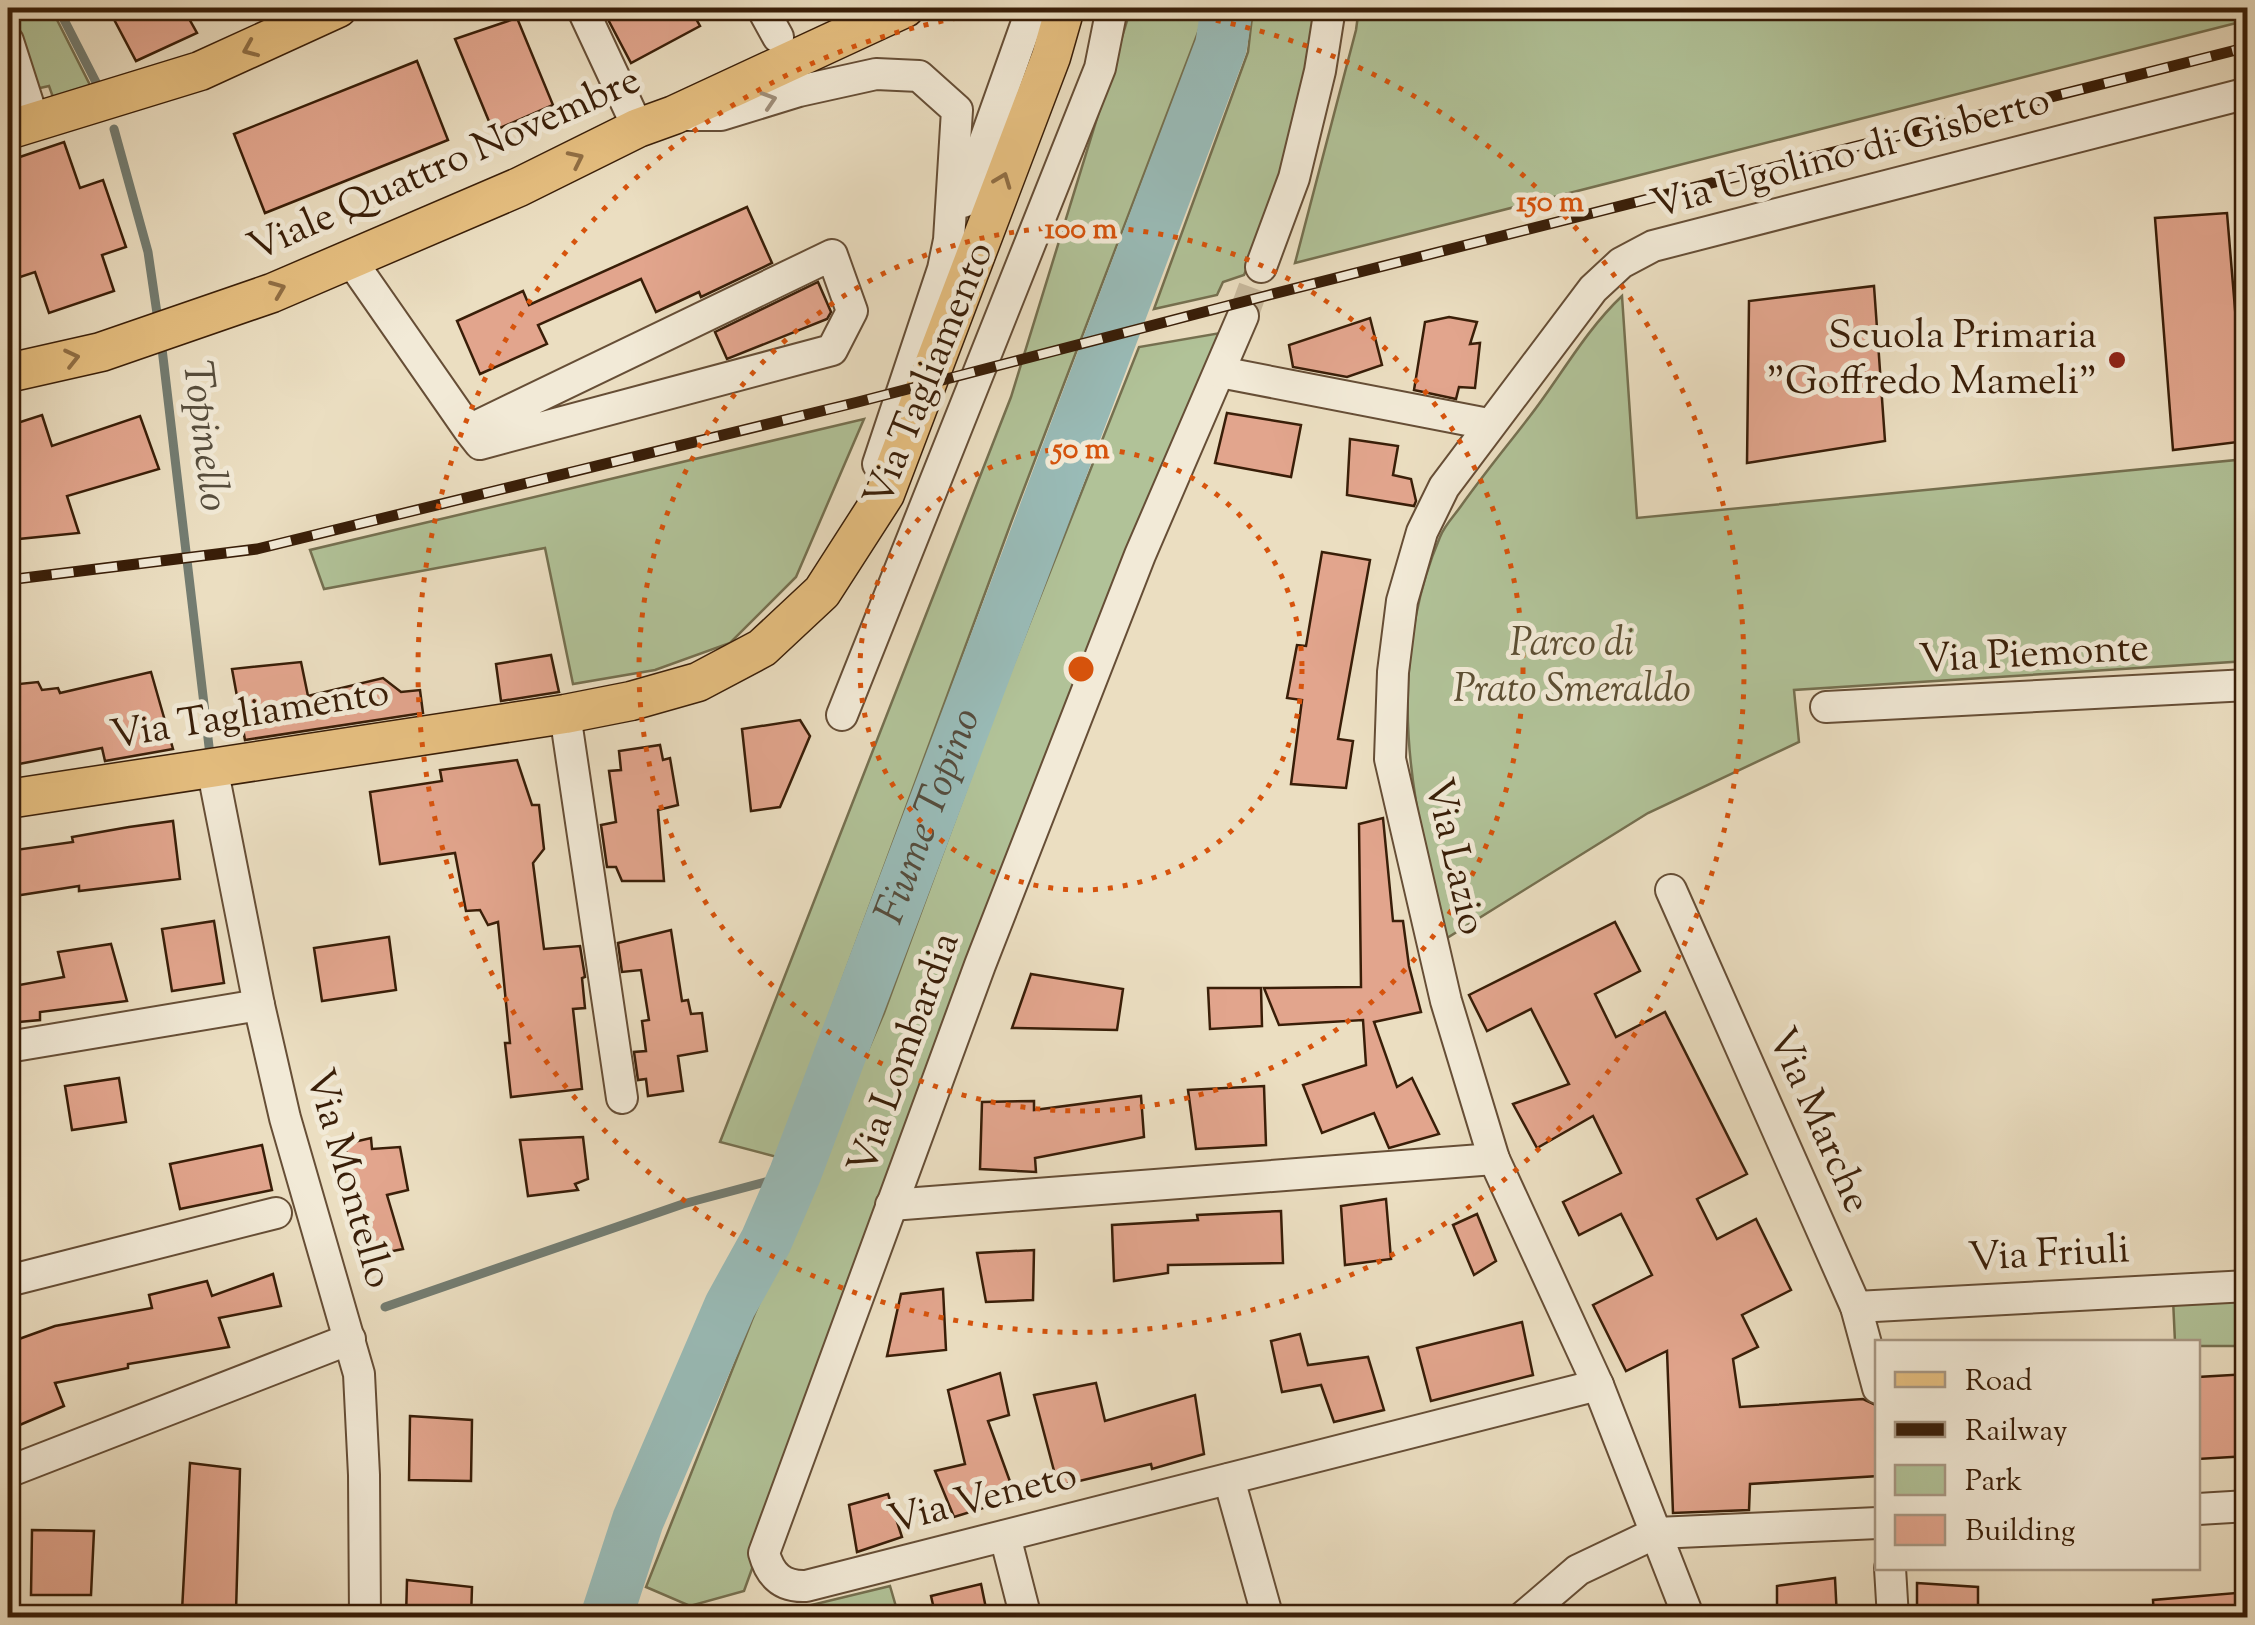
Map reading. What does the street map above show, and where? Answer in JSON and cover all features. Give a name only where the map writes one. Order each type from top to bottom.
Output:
[{"type":"main road","points":[[20,126],[200,71],[338,8]]},
{"type":"main road","name":"Viale Quattro Novembre","points":[[8,373],[101,352],[272,293],[519,187],[638,128],[906,8]]},
{"type":"main road","name":"Via Tagliamento","points":[[8,799],[632,701],[698,682],[762,648],[822,592],[885,494],[1051,58],[1065,8]]},
{"type":"street","points":[[582,8],[638,128]]},
{"type":"street","points":[[762,8],[778,37]]},
{"type":"street","points":[[949,240],[1032,8]]},
{"type":"street","name":"Via Tagliamento","points":[[842,715],[1100,68],[1112,8]]},
{"type":"street","points":[[1261,267],[1294,178],[1320,70],[1330,8]]},
{"type":"street","points":[[8,41],[20,126]]},
{"type":"street","name":"Via Tagliamento","points":[[674,115],[721,116],[799,91],[876,74],[919,76],[957,110],[949,240],[943,268],[874,479],[864,530]]},
{"type":"street","name":"Via Ugolino di Gisberto","points":[[1488,424],[1592,289],[1621,263],[1652,246],[2248,93]]},
{"type":"street","points":[[350,260],[469,430],[480,444],[832,350],[852,312],[832,255],[469,430]]},
{"type":"street","points":[[1243,316],[1220,372],[1488,424]]},
{"type":"street","name":"Via Lombardia","points":[[1220,372],[1140,555],[891,1205],[1494,1159]]},
{"type":"street","name":"Via Lazio","points":[[1488,424],[1444,486],[1422,532],[1402,601],[1393,672],[1390,759],[1446,1002],[1494,1159],[1598,1385],[1689,1618]]},
{"type":"street","name":"Via Piemonte","points":[[1826,708],[2248,685]]},
{"type":"street","points":[[565,714],[622,1098]]},
{"type":"street","name":"Via Montello","points":[[212,767],[259,1005],[286,1118],[358,1374],[364,1475],[365,1618]]},
{"type":"street","name":"Via Marche","points":[[1671,890],[1856,1307],[1875,1377]]},
{"type":"street","points":[[8,1047],[259,1005]]},
{"type":"street","name":"Via Veneto","points":[[891,1205],[764,1553],[777,1579],[791,1586],[806,1586],[1598,1385]]},
{"type":"street","points":[[8,1281],[276,1213]]},
{"type":"street","name":"Via Friuli","points":[[1856,1307],[2248,1286]]},
{"type":"street","points":[[8,1472],[350,1339]]},
{"type":"street","points":[[1229,1479],[1268,1618]]},
{"type":"street","points":[[2200,1509],[2248,1506]]},
{"type":"street","points":[[1522,1618],[1578,1570],[1656,1533],[1875,1523]]},
{"type":"street","points":[[1005,1536],[1026,1618]]},
{"type":"street","points":[[1890,1570],[1893,1618]]},
{"type":"green space","points":[[8,8],[51,8],[93,91],[54,100],[49,86],[31,90]]},
{"type":"green space","points":[[1131,8],[1202,8],[1202,22],[1012,520],[777,1157],[720,1142],[1011,397]]},
{"type":"green space","points":[[1253,8],[1313,8],[1314,35],[1281,189],[1244,275],[1223,282],[1217,295],[1154,309],[1248,52]]},
{"type":"green space","points":[[1359,8],[2247,8],[2248,20],[1295,263]]},
{"type":"green space","name":"Parco di Prato Smeraldo","points":[[1622,296],[1637,518],[2247,459],[2247,661],[1794,690],[1799,742],[1648,813],[1447,938],[1422,838],[1409,737],[1412,636],[1423,586],[1447,525],[1585,339]]},
{"type":"green space","points":[[1226,332],[950,1019],[744,1591],[690,1606],[646,1587],[752,1320],[884,1013],[996,708],[1139,347]]},
{"type":"green space","points":[[864,419],[796,577],[730,643],[655,670],[573,684],[545,548],[324,589],[310,550]]},
{"type":"green space","points":[[2247,1296],[2247,1346],[2200,1346],[2200,1340],[2175,1340],[2173,1299]]},
{"type":"green space","points":[[890,1586],[899,1617],[766,1617],[766,1616]]},
{"type":"building","points":[[108,8],[183,8],[197,33],[136,61]]},
{"type":"building","points":[[602,8],[690,8],[700,26],[631,63]]},
{"type":"building","points":[[517,18],[553,105],[493,131],[455,39]]},
{"type":"building","points":[[417,61],[448,140],[265,213],[234,134]]},
{"type":"building","points":[[64,142],[80,188],[103,180],[126,247],[102,255],[114,291],[49,313],[35,272],[8,281],[8,161]]},
{"type":"building","points":[[747,207],[772,263],[701,297],[699,292],[656,312],[641,279],[538,325],[547,344],[480,374],[457,321],[523,291],[529,305]]},
{"type":"building","points":[[2227,213],[2246,441],[2173,450],[2155,218]]},
{"type":"building","points":[[818,282],[831,312],[827,319],[727,359],[715,332]]},
{"type":"building","points":[[1874,286],[1885,441],[1747,463],[1749,301]]},
{"type":"building","points":[[1449,317],[1477,322],[1470,344],[1480,343],[1475,388],[1459,387],[1456,399],[1414,390],[1425,322]]},
{"type":"building","points":[[1370,318],[1382,365],[1347,377],[1293,367],[1289,345]]},
{"type":"building","points":[[1227,413],[1301,425],[1291,477],[1215,463]]},
{"type":"building","points":[[42,415],[52,446],[140,416],[159,469],[67,496],[79,533],[8,540],[8,426]]},
{"type":"building","points":[[1350,439],[1398,446],[1393,475],[1411,479],[1414,506],[1347,495]]},
{"type":"building","points":[[1322,552],[1370,560],[1338,739],[1353,741],[1346,788],[1291,784],[1302,700],[1287,698],[1297,645],[1306,646]]},
{"type":"building","points":[[551,655],[559,692],[501,701],[496,664]]},
{"type":"building","points":[[301,662],[308,696],[383,678],[401,692],[420,690],[423,713],[245,740],[232,669]]},
{"type":"building","points":[[151,672],[173,749],[105,761],[102,748],[19,764],[9,685],[38,682],[42,690],[58,688],[60,693]]},
{"type":"building","points":[[800,720],[810,736],[780,807],[751,811],[742,729]]},
{"type":"building","points":[[660,745],[663,760],[670,758],[678,805],[658,810],[664,881],[622,881],[616,867],[607,867],[601,825],[616,822],[609,771],[621,770],[619,751]]},
{"type":"building","points":[[517,760],[532,805],[539,805],[544,849],[533,863],[544,949],[580,946],[585,1008],[573,1009],[582,1089],[511,1097],[505,1043],[510,1043],[498,922],[488,925],[480,910],[466,911],[455,853],[380,864],[370,792],[442,781],[440,770]]},
{"type":"building","points":[[1383,818],[1393,921],[1403,921],[1421,1012],[1374,1022],[1397,1087],[1412,1078],[1439,1134],[1389,1148],[1374,1113],[1322,1133],[1303,1085],[1366,1065],[1363,1020],[1279,1025],[1264,988],[1361,987],[1359,824]]},
{"type":"building","points":[[173,821],[180,879],[79,891],[79,886],[8,897],[8,851]]},
{"type":"building","points":[[214,921],[224,983],[172,991],[162,929]]},
{"type":"building","points":[[1615,922],[1640,971],[1595,994],[1616,1037],[1665,1012],[1747,1174],[1697,1199],[1717,1239],[1756,1219],[1791,1290],[1742,1315],[1758,1347],[1733,1359],[1740,1407],[1863,1399],[1875,1405],[1875,1476],[1750,1484],[1749,1510],[1673,1513],[1667,1351],[1626,1371],[1593,1305],[1652,1275],[1621,1214],[1579,1235],[1563,1202],[1621,1173],[1593,1116],[1537,1148],[1513,1104],[1569,1084],[1531,1009],[1487,1031],[1469,995]]},
{"type":"building","points":[[671,930],[682,1001],[688,1000],[691,1014],[702,1013],[707,1051],[678,1056],[683,1091],[648,1096],[646,1079],[638,1080],[634,1052],[646,1051],[642,1021],[649,1020],[641,970],[622,972],[618,943]]},
{"type":"building","points":[[389,937],[396,990],[322,1001],[314,948]]},
{"type":"building","points":[[111,944],[127,1001],[40,1012],[40,1020],[8,1023],[8,987],[64,977],[58,952]]},
{"type":"building","points":[[1031,974],[1123,989],[1117,1030],[1012,1028]]},
{"type":"building","points":[[1208,988],[1261,988],[1262,1026],[1210,1029]]},
{"type":"building","points":[[119,1078],[126,1122],[72,1130],[65,1086]]},
{"type":"building","points":[[1264,1086],[1266,1145],[1196,1149],[1188,1090]]},
{"type":"building","points":[[1141,1096],[1144,1137],[1035,1158],[1036,1172],[980,1169],[982,1102],[1034,1101],[1034,1110]]},
{"type":"building","points":[[583,1137],[588,1179],[575,1184],[578,1190],[528,1196],[520,1140]]},
{"type":"building","points":[[371,1138],[372,1149],[400,1147],[408,1190],[387,1195],[403,1249],[362,1257],[345,1144]]},
{"type":"building","points":[[262,1145],[272,1190],[180,1209],[170,1164]]},
{"type":"building","points":[[1386,1199],[1391,1259],[1345,1265],[1341,1206]]},
{"type":"building","points":[[1281,1211],[1283,1263],[1168,1265],[1168,1273],[1114,1281],[1112,1225]]},
{"type":"building","points":[[1477,1214],[1496,1261],[1474,1275],[1453,1225]]},
{"type":"building","points":[[1034,1250],[1033,1300],[986,1302],[977,1253]]},
{"type":"building","points":[[273,1274],[281,1306],[219,1318],[229,1347],[128,1364],[128,1368],[55,1383],[64,1406],[8,1430],[8,1343],[55,1326],[152,1308],[149,1295],[207,1281],[212,1296]]},
{"type":"building","points":[[943,1289],[946,1350],[887,1356],[901,1294]]},
{"type":"building","points":[[1522,1322],[1533,1375],[1431,1401],[1417,1348]]},
{"type":"building","points":[[1300,1334],[1308,1365],[1368,1357],[1384,1410],[1334,1422],[1321,1385],[1282,1392],[1271,1341]]},
{"type":"building","points":[[1000,1373],[1009,1415],[988,1421],[1016,1498],[954,1517],[935,1471],[965,1464],[948,1390]]},
{"type":"building","points":[[2248,1374],[2248,1456],[2200,1459],[2200,1377]]},
{"type":"building","points":[[1096,1383],[1105,1421],[1195,1395],[1204,1454],[1152,1469],[1151,1464],[1058,1486],[1034,1395]]},
{"type":"building","points":[[410,1416],[472,1420],[471,1481],[409,1480]]},
{"type":"building","points":[[190,1463],[240,1469],[236,1612],[182,1611]]},
{"type":"building","points":[[888,1494],[902,1537],[857,1552],[849,1505]]},
{"type":"building","points":[[32,1530],[94,1531],[91,1595],[31,1595]]},
{"type":"building","points":[[1835,1578],[1837,1618],[1777,1618],[1777,1586]]},
{"type":"building","points":[[407,1580],[472,1587],[471,1618],[406,1618]]},
{"type":"building","points":[[1917,1583],[1978,1587],[1978,1618],[1917,1618]]},
{"type":"building","points":[[981,1584],[988,1618],[936,1618],[931,1596]]},
{"type":"building","points":[[2248,1592],[2248,1618],[2154,1618],[2153,1600]]},
{"type":"waterway","name":"Topinello","points":[[58,8],[99,88]]},
{"type":"waterway","name":"Fiume Topino","points":[[606,1618],[638,1520],[730,1306],[766,1241],[795,1174],[1221,46],[1227,8]]},
{"type":"waterway","name":"Topinello","points":[[114,129],[148,252],[158,320]]},
{"type":"waterway","name":"Topinello","points":[[161,340],[210,755]]},
{"type":"waterway","points":[[385,1307],[683,1204],[795,1174]]},
{"type":"tunnel","points":[[1243,316],[1261,267]]},
{"type":"railway","points":[[8,580],[257,549],[858,402],[2248,47]]},
{"type":"place","name":"Scuola Primaria \"Goffredo Mameli\"","points":[[2117,360]]}]
